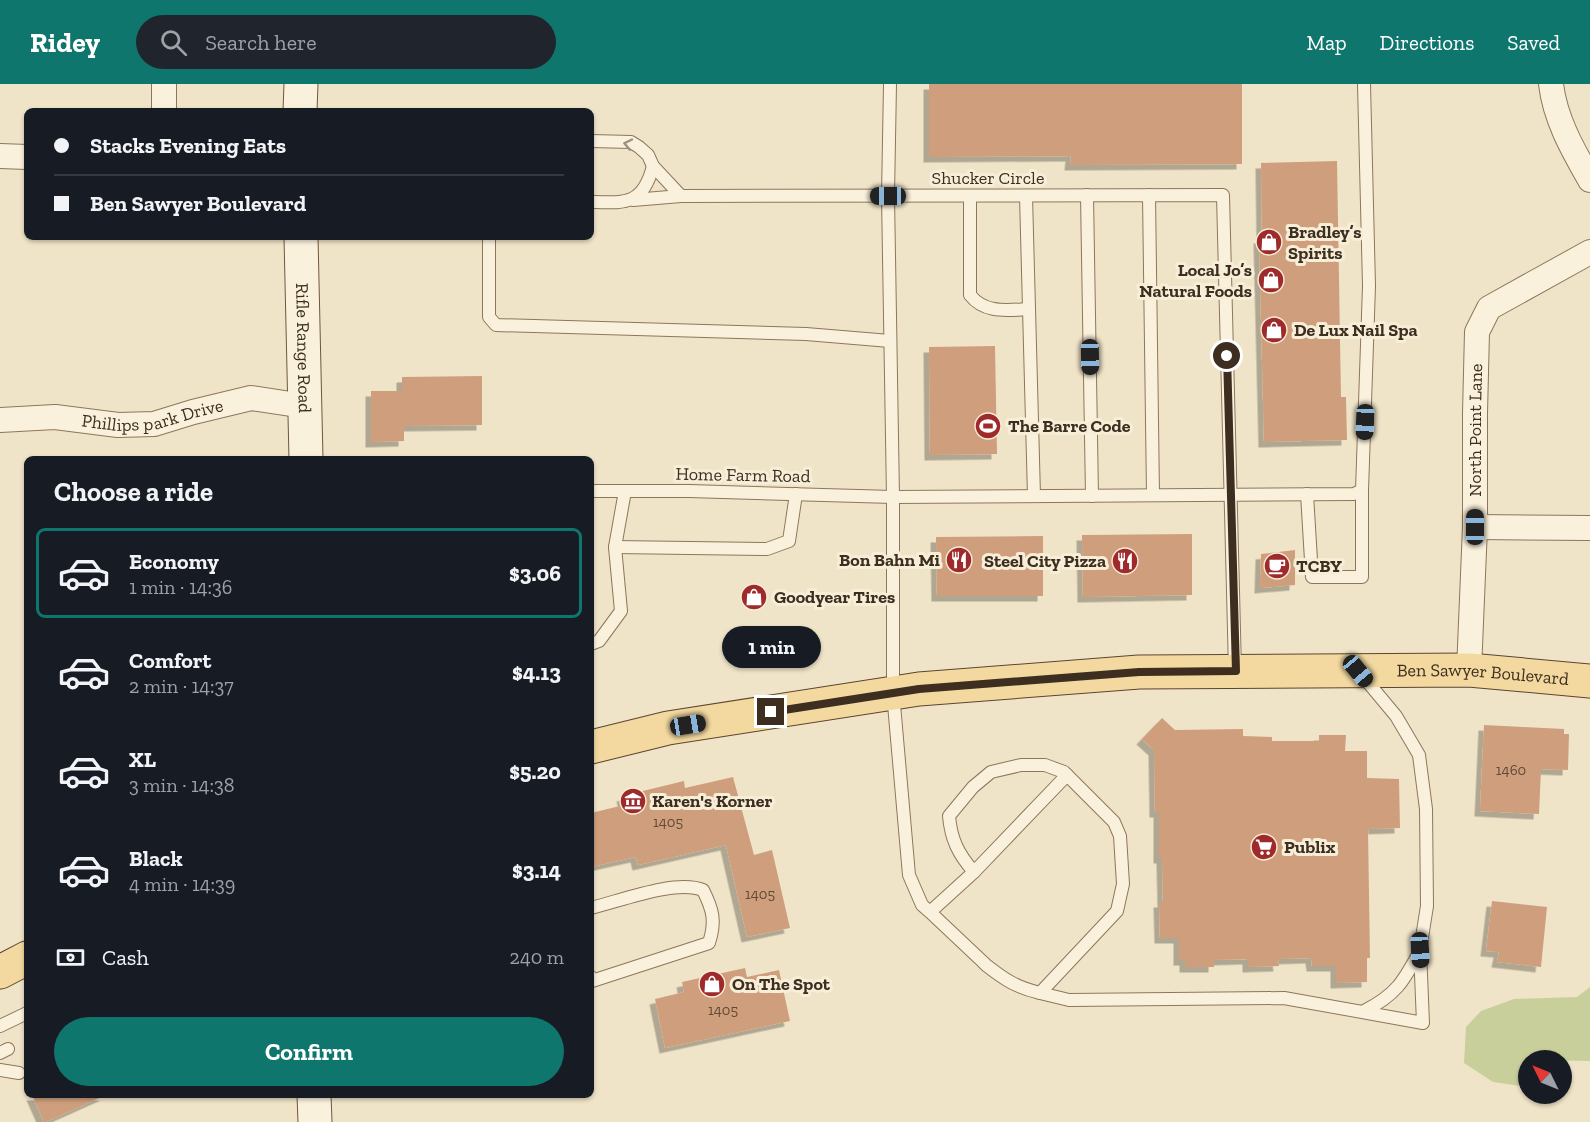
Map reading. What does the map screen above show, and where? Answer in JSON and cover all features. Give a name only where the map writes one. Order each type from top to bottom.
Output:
[{"type":"main road","points":[[300,108],[301,84]]},
{"type":"main road","name":"Rifle Range Road","points":[[301,240],[306,456]]},
{"type":"main road","name":"Ben Sawyer Boulevard","points":[[594,746],[668,728],[919,689],[1139,672],[1469,670],[1590,681]]},
{"type":"main road","points":[[0,972],[24,960]]},
{"type":"main road","points":[[314,1098],[315,1122]]},
{"type":"street","points":[[164,84],[164,108]]},
{"type":"street","points":[[1551,84],[1553,103],[1590,180]]},
{"type":"street","points":[[0,156],[24,157]]},
{"type":"street","name":"North Point Lane","points":[[1469,670],[1475,527],[1477,332],[1489,308],[1590,252]]},
{"type":"street","name":"Phillips park Drive","points":[[0,420],[55,417],[118,425],[154,424],[251,398],[304,406]]},
{"type":"street","points":[[1475,527],[1590,528]]},
{"type":"lane","points":[[890,84],[888,196],[893,497],[893,693],[909,876],[922,904],[1007,982],[1020,988],[1069,1000],[1284,998],[1423,1023],[1420,950],[1427,906],[1426,809],[1419,756],[1396,716],[1358,671]]},
{"type":"lane","points":[[1306,494],[1312,577],[1362,577],[1362,490],[1369,286],[1364,84]]},
{"type":"lane","points":[[594,141],[631,142],[648,155],[653,166],[681,196]]},
{"type":"lane","points":[[633,200],[642,192],[653,166]]},
{"type":"lane","points":[[1087,195],[1092,496]]},
{"type":"lane","points":[[1149,195],[1153,495]]},
{"type":"lane","name":"Shucker Circle","points":[[594,201],[623,202],[681,196],[1223,195],[1231,495]]},
{"type":"lane","points":[[970,196],[970,295],[975,302],[987,309],[1029,309]]},
{"type":"lane","points":[[1026,196],[1034,496]]},
{"type":"lane","points":[[489,240],[489,317],[496,326],[807,334],[890,341]]},
{"type":"lane","name":"Home Farm Road","points":[[594,491],[893,497],[1354,494],[1362,490]]},
{"type":"lane","points":[[594,643],[599,641],[621,611],[615,547],[625,491]]},
{"type":"lane","points":[[615,547],[767,549],[789,541],[796,494]]},
{"type":"lane","points":[[1231,495],[1236,671]]},
{"type":"lane","points":[[974,872],[963,860],[951,834],[949,816],[973,787],[992,772],[1021,765],[1045,765],[1067,775],[1114,822],[1120,836],[1123,884],[1117,911],[1040,993]]},
{"type":"lane","points":[[930,912],[974,872],[1067,775]]},
{"type":"lane","points":[[594,907],[677,886],[693,886],[703,890],[713,910],[713,930],[709,943],[594,979]]},
{"type":"lane","points":[[1364,1011],[1384,1001],[1403,982],[1420,950]]},
{"type":"lane","points":[[0,1026],[24,1014]]},
{"type":"lane","points":[[0,1070],[20,1073]]},
{"type":"green space","points":[[1590,987],[1590,1061],[1572,1061],[1572,1050],[1518,1050],[1518,1086],[1493,1082],[1464,1063],[1466,1027],[1481,1011],[1514,999],[1577,997]]},
{"type":"building","points":[[929,84],[1242,84],[1242,164],[1070,165],[1071,156],[929,157]]},
{"type":"building","points":[[1337,161],[1341,397],[1346,397],[1347,440],[1264,442],[1259,238],[1262,238],[1261,163]]},
{"type":"building","points":[[995,346],[997,454],[930,455],[929,347]]},
{"type":"building","points":[[482,376],[482,425],[404,426],[404,441],[371,442],[371,391],[402,391],[402,377]]},
{"type":"building","points":[[1192,534],[1192,595],[1083,597],[1082,535]]},
{"type":"building","points":[[1043,536],[1043,596],[937,596],[936,537]]},
{"type":"building","points":[[1295,550],[1295,585],[1260,588],[1261,554]]},
{"type":"building","name":"Publix","points":[[1162,718],[1175,730],[1243,729],[1243,736],[1272,737],[1272,741],[1319,741],[1319,735],[1346,735],[1345,751],[1367,751],[1367,778],[1399,779],[1400,828],[1368,829],[1370,958],[1367,958],[1367,982],[1336,983],[1336,966],[1312,966],[1311,958],[1278,959],[1279,966],[1248,967],[1248,959],[1214,960],[1214,967],[1185,967],[1185,960],[1179,960],[1179,938],[1160,938],[1159,902],[1163,902],[1162,858],[1159,858],[1159,812],[1155,812],[1154,750],[1142,739]]},
{"type":"building","points":[[1484,725],[1564,729],[1564,734],[1569,734],[1568,770],[1541,769],[1539,814],[1480,811]]},
{"type":"building","points":[[733,777],[754,855],[772,850],[790,928],[747,937],[726,845],[638,865],[636,857],[594,866],[594,812],[624,805],[622,796],[684,781],[685,788]]},
{"type":"building","points":[[1492,901],[1547,907],[1541,967],[1497,962],[1499,952],[1486,951]]},
{"type":"building","points":[[745,968],[747,977],[779,970],[790,1021],[665,1048],[655,999],[684,992],[682,982]]},
{"type":"building","points":[[33,1098],[99,1098],[46,1122]]},
{"type":"place","name":"Bradley’s Spirits","points":[[1269,242]]},
{"type":"place","name":"Local Jo’s Natural Foods","points":[[1271,280]]},
{"type":"place","name":"De Lux Nail Spa","points":[[1274,330]]},
{"type":"place","name":"The Barre Code","points":[[988,426]]},
{"type":"place","name":"Bon Bahn Mi","points":[[959,560]]},
{"type":"place","name":"Steel City Pizza","points":[[1125,561]]},
{"type":"place","name":"TCBY","points":[[1277,566]]},
{"type":"place","name":"Goodyear Tires","points":[[754,597]]},
{"type":"place","name":"Karen's Korner","points":[[633,801]]},
{"type":"place","name":"Publix","points":[[1264,847]]},
{"type":"place","name":"On The Spot","points":[[712,984]]},
{"type":"route","points":[[771,712],[919,689],[1139,672],[1236,671],[1227,356]]}]
